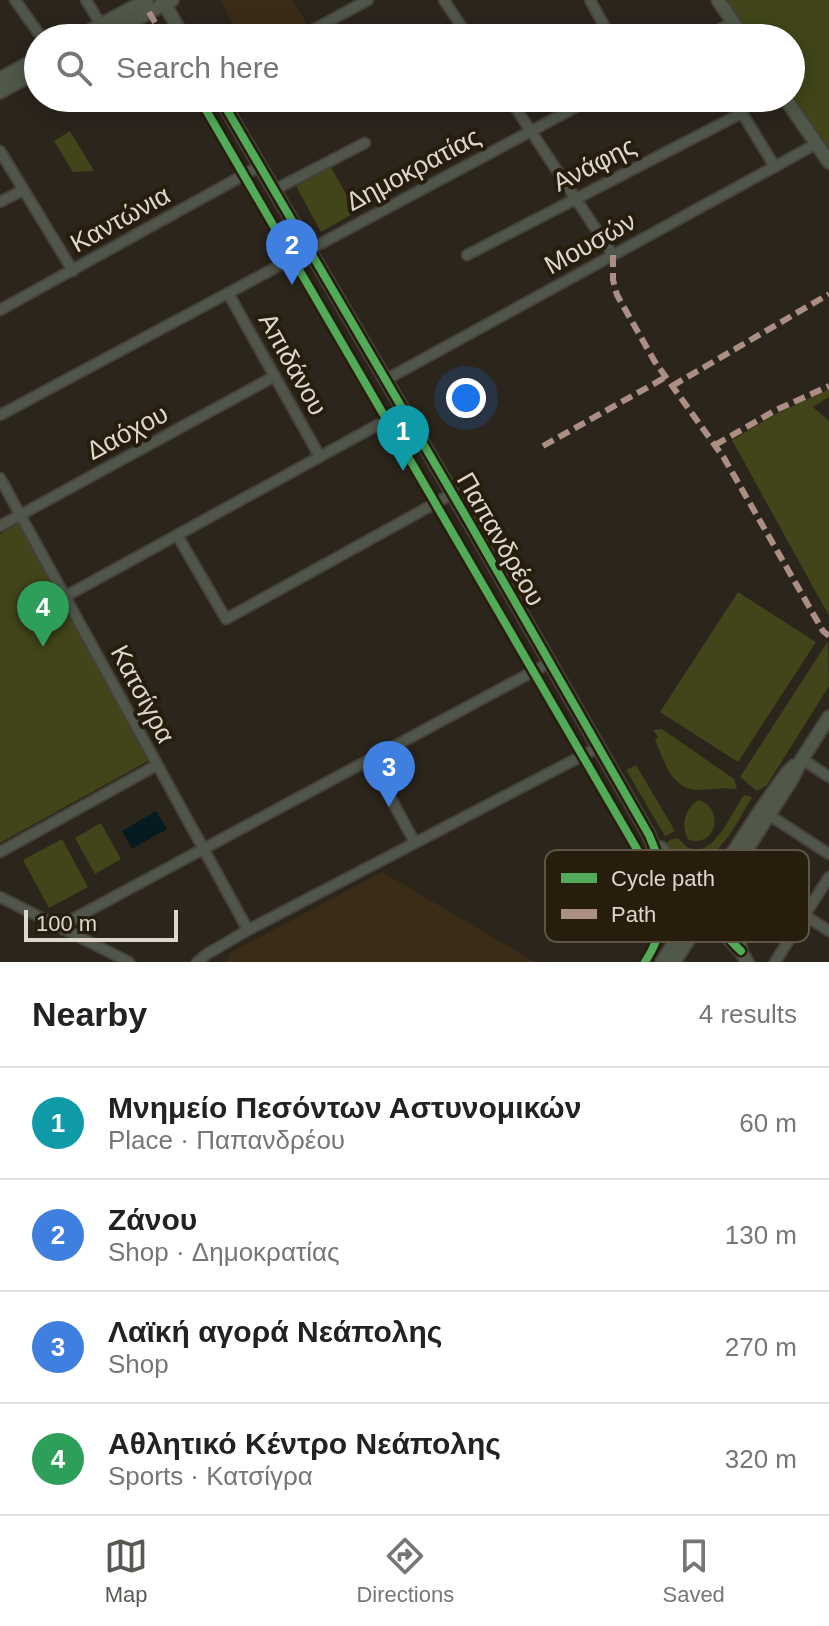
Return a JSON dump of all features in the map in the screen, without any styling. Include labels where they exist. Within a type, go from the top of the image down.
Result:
[{"type":"street","points":[[15,0],[32,24]]},
{"type":"street","points":[[86,0],[97,24]]},
{"type":"street","points":[[112,24],[147,0]]},
{"type":"street","points":[[324,24],[368,0]]},
{"type":"street","points":[[444,0],[460,24]]},
{"type":"street","points":[[590,0],[603,24]]},
{"type":"street","points":[[718,0],[733,22],[729,24]]},
{"type":"street","points":[[118,24],[166,1],[177,24]]},
{"type":"street","points":[[0,79],[24,66]]},
{"type":"street","points":[[0,92],[24,79]]},
{"type":"street","name":"Παπανδρέου","points":[[228,112],[599,747],[655,850]]},
{"type":"street","points":[[519,112],[613,255]]},
{"type":"street","name":"Δημοκρατίας","points":[[0,415],[567,112]]},
{"type":"street","points":[[794,112],[829,162]]},
{"type":"street","name":"Ανάφης","points":[[467,255],[742,113],[775,167]]},
{"type":"street","points":[[274,190],[365,143]]},
{"type":"street","name":"Μουσών","points":[[385,380],[816,144]]},
{"type":"street","points":[[0,151],[73,271]]},
{"type":"street","name":"Καντώνια","points":[[0,310],[260,166]]},
{"type":"street","points":[[0,202],[23,190]]},
{"type":"street","name":"Απιδάνου","points":[[228,293],[320,457]]},
{"type":"street","name":"Δαόχου","points":[[0,526],[275,376]]},
{"type":"street","points":[[66,596],[403,411]]},
{"type":"street","name":"Κατσίγρα","points":[[0,478],[248,930]]},
{"type":"street","points":[[177,535],[226,619],[452,494]]},
{"type":"street","points":[[60,926],[549,663]]},
{"type":"street","points":[[743,850],[769,815],[829,717]]},
{"type":"street","points":[[197,962],[248,930],[599,747]]},
{"type":"street","points":[[802,759],[829,777]]},
{"type":"street","points":[[740,850],[786,774],[802,759]]},
{"type":"street","points":[[370,760],[415,843]]},
{"type":"street","points":[[0,852],[157,765]]},
{"type":"street","points":[[769,815],[829,854]]},
{"type":"street","points":[[809,910],[829,877]]},
{"type":"street","points":[[0,897],[129,962]]},
{"type":"street","points":[[809,918],[829,931]]},
{"type":"street","points":[[662,962],[675,942]]},
{"type":"street","points":[[674,962],[687,942]]},
{"type":"street","points":[[775,962],[788,942]]},
{"type":"shaded area","points":[[220,0],[293,0],[307,24],[233,24]]},
{"type":"shaded area","points":[[382,872],[535,962],[226,962],[230,953]]},
{"type":"green space","points":[[726,0],[829,0],[829,154],[801,112],[805,112],[805,24],[742,24]]},
{"type":"green space","points":[[70,131],[94,171],[73,172],[54,141]]},
{"type":"green space","points":[[331,167],[356,212],[321,232],[296,186]]},
{"type":"green space","points":[[829,389],[829,397],[813,407],[829,421],[829,616],[732,440],[776,414]]},
{"type":"green space","points":[[19,523],[148,761],[0,843],[0,534]]},
{"type":"green space","points":[[738,592],[816,642],[738,762],[660,712]]},
{"type":"green space","points":[[828,641],[829,686],[767,785],[757,791],[740,777]]},
{"type":"green space","points":[[662,729],[734,779],[737,788],[701,790],[683,786],[670,774],[655,740],[658,737],[653,730]]},
{"type":"green space","points":[[636,765],[675,831],[665,836],[626,770]]},
{"type":"green space","points":[[744,795],[752,797],[737,824],[717,850],[696,850],[705,847],[721,833]]},
{"type":"green space","points":[[699,800],[712,811],[714,826],[706,838],[688,840],[685,818]]},
{"type":"green space","points":[[101,823],[121,859],[95,874],[75,838]]},
{"type":"green space","points":[[678,838],[687,847],[696,850],[672,850],[667,844],[669,840]]},
{"type":"green space","points":[[62,839],[88,887],[49,908],[23,860]]},
{"type":"water","points":[[156,811],[167,829],[132,849],[122,831]]},
{"type":"marked path","points":[[149,12],[156,24]]},
{"type":"marked path","points":[[613,255],[613,280],[617,295],[655,362],[724,458],[823,631],[829,636]]},
{"type":"marked path","points":[[672,386],[829,294]]},
{"type":"marked path","points":[[543,446],[666,377]]},
{"type":"marked path","points":[[715,445],[776,410],[829,386]]},
{"type":"cycle path","points":[[207,112],[637,850]]},
{"type":"cycle path","points":[[228,112],[465,515],[649,835],[655,850]]},
{"type":"cycle path","points":[[645,962],[655,942]]},
{"type":"cycle path","points":[[732,942],[741,951]]},
{"type":"place","name":"Ζάνου","points":[[292,285]]},
{"type":"place","name":"Μνημείο Πεσόντων Αστυνομικών","points":[[403,471]]},
{"type":"place","name":"Αθλητικό Κέντρο Νεάπολης","points":[[43,647]]},
{"type":"place","name":"Λαϊκή αγορά Νεάπολης","points":[[389,807]]}]
